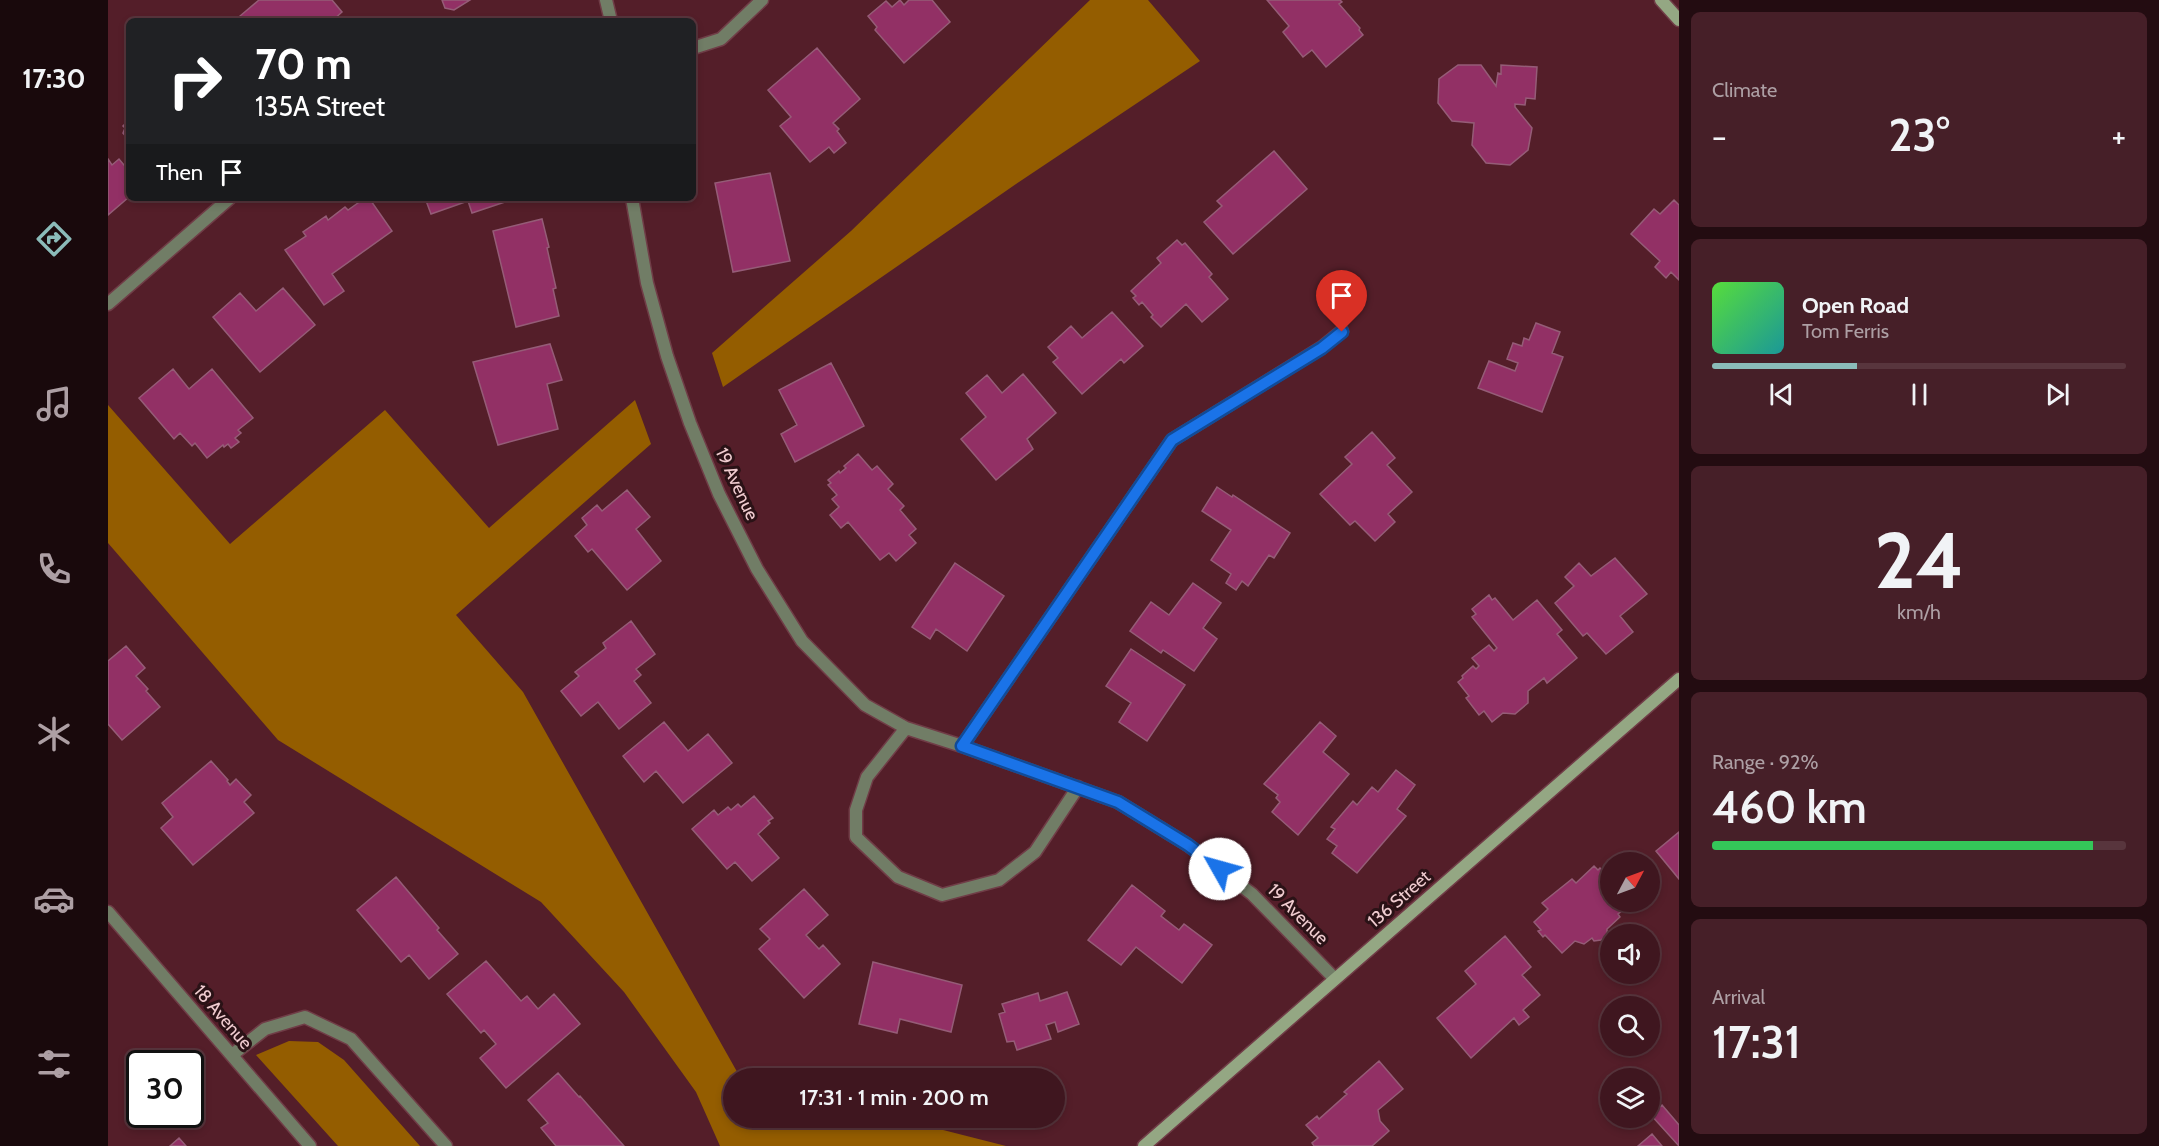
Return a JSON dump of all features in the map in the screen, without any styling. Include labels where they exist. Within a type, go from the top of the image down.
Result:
[{"type":"street","points":[[606,0],[610,18]]},
{"type":"street","points":[[696,47],[721,39],[762,0]]},
{"type":"street","points":[[1661,0],[1679,20]]},
{"type":"street","points":[[108,304],[227,201]]},
{"type":"street","name":"19 Avenue","points":[[633,201],[647,283],[666,356],[690,423],[719,494],[758,569],[802,641],[865,705],[906,728],[1118,802],[1188,845],[1252,894],[1335,979]]},
{"type":"street","points":[[962,746],[1172,440],[1322,348],[1342,332]]},
{"type":"street","name":"136 Street","points":[[1144,1146],[1679,679]]},
{"type":"street","points":[[906,728],[867,777],[856,810],[856,837],[898,877],[942,895],[999,880],[1035,852],[1078,787]]},
{"type":"street","name":"18 Avenue","points":[[108,912],[310,1146]]},
{"type":"street","points":[[231,1055],[265,1029],[305,1017],[351,1039],[446,1146]]},
{"type":"shaded area","points":[[1090,0],[1148,0],[1200,61],[1016,184],[723,387],[712,353],[851,231]]},
{"type":"shaded area","points":[[635,400],[651,444],[456,615],[523,692],[735,1068],[723,1068],[723,1128],[935,1128],[1006,1146],[720,1146],[696,1092],[624,992],[541,902],[278,740],[108,543],[108,405],[230,544],[385,410],[489,528]]},
{"type":"shaded area","points":[[289,1041],[318,1042],[344,1060],[420,1146],[338,1146],[256,1055]]},
{"type":"building","points":[[259,0],[332,0],[342,12],[335,18],[242,18],[240,16]]},
{"type":"building","points":[[442,0],[470,0],[454,10],[445,8]]},
{"type":"building","points":[[900,0],[904,5],[909,0],[932,0],[950,22],[904,63],[875,30],[877,27],[868,16],[886,1],[892,7]]},
{"type":"building","points":[[1267,0],[1340,0],[1342,2],[1339,4],[1360,28],[1363,35],[1326,67],[1312,50],[1303,57],[1283,32],[1289,26]]},
{"type":"building","points":[[817,48],[860,99],[833,123],[846,143],[834,153],[829,147],[810,162],[780,126],[791,117],[768,90]]},
{"type":"building","points":[[1458,65],[1481,65],[1496,86],[1498,73],[1501,74],[1501,65],[1537,67],[1535,99],[1526,98],[1525,105],[1515,104],[1532,128],[1528,150],[1510,165],[1486,163],[1472,145],[1474,123],[1452,121],[1438,103],[1439,79]]},
{"type":"building","points":[[126,123],[126,136],[123,133],[125,128],[123,126]]},
{"type":"building","points":[[1274,151],[1307,189],[1233,254],[1204,222],[1222,206],[1217,201]]},
{"type":"building","points":[[108,159],[112,165],[119,159],[126,167],[126,200],[108,215]]},
{"type":"building","points":[[770,173],[790,261],[733,272],[715,183]]},
{"type":"building","points":[[1674,200],[1679,205],[1679,280],[1671,272],[1666,278],[1655,267],[1660,261],[1631,234],[1654,209],[1660,214]]},
{"type":"building","points":[[361,201],[371,201],[392,231],[332,274],[344,291],[324,305],[285,250],[306,236],[303,232],[326,216],[328,220],[345,207],[348,210]]},
{"type":"building","points":[[426,201],[468,201],[431,214]]},
{"type":"building","points":[[468,201],[505,201],[505,202],[472,213]]},
{"type":"building","points":[[542,219],[549,247],[547,248],[556,288],[553,289],[559,316],[516,327],[493,231]]},
{"type":"building","points":[[1177,240],[1182,245],[1185,243],[1212,274],[1209,277],[1228,299],[1202,322],[1186,304],[1161,327],[1151,317],[1153,315],[1142,302],[1139,305],[1133,298],[1136,296],[1131,291],[1161,263],[1157,258]]},
{"type":"building","points":[[283,288],[315,325],[260,372],[213,317],[240,293],[256,311]]},
{"type":"building","points":[[1112,312],[1143,346],[1124,363],[1121,359],[1082,394],[1053,362],[1058,358],[1048,347],[1071,326],[1082,338]]},
{"type":"building","points":[[1536,323],[1560,332],[1552,353],[1563,357],[1542,412],[1478,388],[1489,361],[1515,371],[1518,363],[1507,359],[1513,343],[1522,346],[1524,338],[1529,340]]},
{"type":"building","points":[[550,344],[562,380],[547,384],[558,429],[498,445],[473,362]]},
{"type":"building","points":[[831,363],[864,426],[795,462],[781,434],[797,425],[779,390]]},
{"type":"building","points":[[173,369],[189,389],[212,369],[253,418],[238,430],[241,433],[235,438],[239,442],[231,448],[228,444],[224,447],[223,445],[207,458],[195,443],[192,446],[180,433],[174,439],[139,398]]},
{"type":"building","points":[[1023,374],[1056,413],[1027,439],[1033,449],[996,480],[961,439],[986,417],[966,393],[987,375],[1002,393]]},
{"type":"building","points":[[1372,432],[1395,458],[1387,465],[1412,492],[1388,514],[1395,522],[1375,541],[1355,521],[1350,525],[1320,494],[1352,464],[1345,457]]},
{"type":"building","points":[[858,454],[872,470],[877,466],[893,484],[888,489],[904,506],[900,510],[916,529],[909,535],[916,543],[896,561],[889,553],[880,560],[848,522],[841,528],[830,515],[839,507],[832,499],[837,495],[828,485],[831,483],[828,480],[846,468],[844,466]]},
{"type":"building","points":[[1217,487],[1290,533],[1274,558],[1269,555],[1248,586],[1242,581],[1236,590],[1226,583],[1231,574],[1211,560],[1231,530],[1202,511]]},
{"type":"building","points":[[627,490],[650,517],[636,529],[661,561],[627,590],[592,549],[588,552],[575,536],[587,525],[582,518],[597,505],[602,511]]},
{"type":"building","points":[[1615,558],[1647,594],[1620,616],[1633,632],[1606,654],[1587,633],[1583,636],[1555,603],[1574,586],[1565,577],[1579,563],[1591,576]]},
{"type":"building","points":[[955,563],[1004,596],[967,651],[936,629],[930,639],[912,627]]},
{"type":"building","points":[[1193,583],[1221,603],[1203,628],[1217,639],[1194,671],[1163,650],[1161,653],[1130,631],[1151,602],[1169,615]]},
{"type":"building","points":[[1489,595],[1492,600],[1495,598],[1513,620],[1537,600],[1562,630],[1557,634],[1577,658],[1547,683],[1544,678],[1528,691],[1528,703],[1515,714],[1503,713],[1492,722],[1484,711],[1479,715],[1466,698],[1469,696],[1458,682],[1473,666],[1476,669],[1479,666],[1472,658],[1489,645],[1494,651],[1497,648],[1472,617],[1476,614],[1472,609]]},
{"type":"building","points":[[631,621],[655,654],[636,669],[641,675],[634,681],[651,703],[619,729],[598,702],[581,716],[561,691],[579,676],[575,672],[606,648],[603,643]]},
{"type":"building","points":[[126,646],[145,668],[136,676],[160,707],[122,740],[108,724],[108,661]]},
{"type":"building","points":[[1131,649],[1185,685],[1147,741],[1119,722],[1131,703],[1106,686]]},
{"type":"building","points":[[664,722],[688,751],[708,734],[732,763],[683,803],[656,771],[644,782],[623,756]]},
{"type":"building","points":[[1320,722],[1336,736],[1323,752],[1349,774],[1298,835],[1272,812],[1280,802],[1276,798],[1278,795],[1264,784]]},
{"type":"building","points":[[211,761],[230,785],[236,779],[251,795],[244,802],[254,813],[193,865],[161,828],[173,817],[162,803]]},
{"type":"building","points":[[1396,770],[1415,785],[1397,809],[1406,816],[1357,873],[1332,853],[1337,846],[1327,839],[1335,829],[1331,827],[1353,801],[1357,805],[1372,787],[1378,792]]},
{"type":"building","points":[[754,796],[773,818],[758,834],[779,858],[752,881],[735,862],[727,869],[692,829],[714,810],[718,815],[728,807],[731,810],[738,804],[741,807]]},
{"type":"building","points":[[1679,832],[1679,879],[1660,856],[1660,852],[1656,851]]},
{"type":"building","points":[[1594,866],[1598,870],[1600,868],[1600,912],[1621,912],[1618,914],[1620,917],[1612,924],[1600,924],[1600,940],[1594,941],[1592,938],[1584,944],[1575,941],[1562,953],[1545,935],[1543,937],[1538,931],[1541,930],[1534,922],[1548,909],[1542,903],[1572,879],[1576,883]]},
{"type":"building","points":[[396,877],[458,954],[429,979],[409,955],[401,962],[357,910]]},
{"type":"building","points":[[1132,885],[1165,911],[1161,916],[1179,930],[1184,924],[1212,945],[1182,983],[1136,947],[1121,965],[1088,940]]},
{"type":"building","points":[[804,889],[828,915],[806,935],[819,949],[823,945],[840,964],[804,998],[759,949],[770,939],[760,929]]},
{"type":"building","points":[[1505,936],[1531,967],[1522,975],[1540,995],[1523,1010],[1529,1017],[1519,1025],[1514,1018],[1471,1058],[1437,1018],[1476,984],[1465,971]]},
{"type":"building","points":[[486,961],[521,1001],[527,996],[538,1009],[554,994],[580,1024],[506,1088],[480,1058],[496,1044],[484,1030],[481,1033],[447,994]]},
{"type":"building","points":[[873,962],[962,985],[951,1032],[900,1019],[897,1033],[859,1024]]},
{"type":"building","points":[[1067,992],[1079,1024],[1058,1032],[1055,1022],[1046,1025],[1051,1039],[1017,1050],[1014,1041],[1007,1042],[999,1014],[1005,1012],[1002,1004],[1038,993],[1040,1001]]},
{"type":"building","points":[[1379,1061],[1403,1089],[1378,1110],[1380,1121],[1389,1131],[1372,1146],[1314,1146],[1312,1143],[1318,1138],[1306,1125],[1317,1116],[1319,1119],[1347,1094],[1344,1092]]},
{"type":"building","points":[[558,1073],[624,1146],[556,1146],[541,1128],[548,1123],[528,1100]]},
{"type":"building","points":[[1662,1105],[1679,1125],[1679,1146],[1660,1125],[1660,1107]]},
{"type":"building","points":[[1652,1134],[1662,1146],[1638,1146]]},
{"type":"building","points":[[179,1138],[186,1146],[170,1146]]},
{"type":"route","points":[[1220,869],[1188,845],[1118,802],[962,746],[1172,440],[1322,348],[1342,332]]}]
